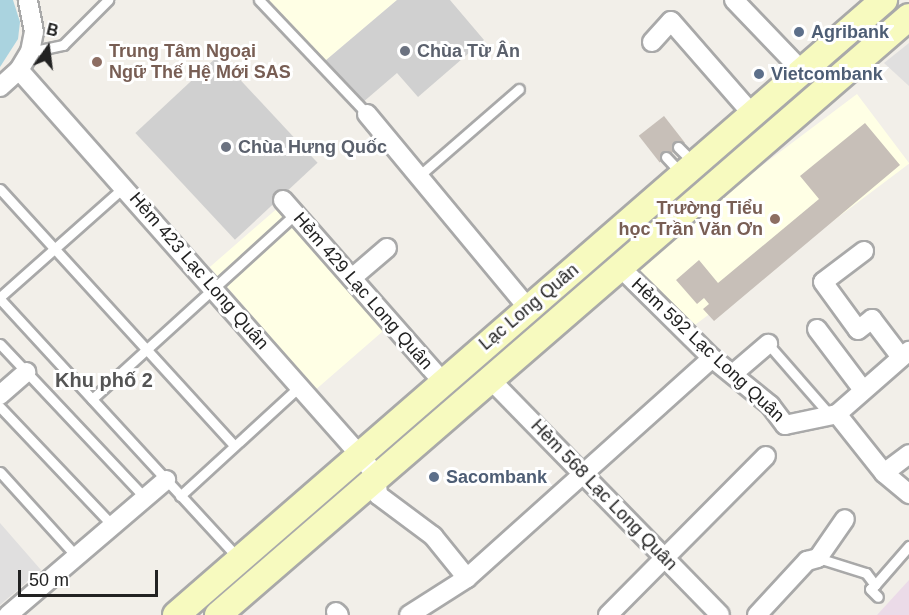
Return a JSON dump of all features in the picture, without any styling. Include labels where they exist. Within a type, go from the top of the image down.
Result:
[{"type":"main road","name":"Lạc Long Quân","points":[[176,615],[358,453],[693,168],[880,1]]},
{"type":"main road","name":"Lạc Long Quân","points":[[218,615],[618,264],[909,17]]},
{"type":"main road","points":[[693,168],[718,180]]},
{"type":"street","points":[[0,87],[19,70],[30,52],[34,32],[28,0]]},
{"type":"street","points":[[734,0],[802,71]]},
{"type":"street","points":[[652,42],[670,21],[753,115]]},
{"type":"street","name":"Hẻm 423 Lạc Long Quân","points":[[19,70],[358,453],[376,475],[378,495],[433,536],[467,578]]},
{"type":"street","points":[[368,114],[528,308]]},
{"type":"street","name":"Hẻm 429 Lạc Long Quân","points":[[283,200],[442,381]]},
{"type":"street","points":[[352,278],[387,248]]},
{"type":"street","points":[[864,251],[823,282],[858,330],[872,319],[905,354],[833,414],[884,473],[909,494]]},
{"type":"street","name":"Hẻm 592 Lạc Long Quân","points":[[618,264],[712,358],[734,373],[785,424],[833,414]]},
{"type":"street","points":[[817,329],[863,390]]},
{"type":"street","points":[[734,373],[768,344]]},
{"type":"street","points":[[410,615],[467,578],[712,358]]},
{"type":"street","points":[[0,395],[26,372]]},
{"type":"street","name":"Hẻm 568 Lạc Long Quân","points":[[488,377],[584,472],[720,615]]},
{"type":"street","points":[[884,473],[909,454]]},
{"type":"street","points":[[608,615],[766,456]]},
{"type":"street","points":[[8,615],[166,480]]},
{"type":"street","points":[[759,614],[807,561],[818,558],[846,519]]},
{"type":"lane","points":[[30,52],[63,45],[108,0]]},
{"type":"lane","points":[[260,0],[368,114]]},
{"type":"lane","points":[[420,175],[519,89]]},
{"type":"lane","points":[[678,147],[693,168]]},
{"type":"lane","points":[[666,157],[693,168]]},
{"type":"lane","points":[[124,186],[0,298],[239,559]]},
{"type":"lane","points":[[0,189],[234,445]]},
{"type":"lane","points":[[92,399],[295,214]]},
{"type":"lane","points":[[0,344],[145,498]]},
{"type":"lane","points":[[768,344],[833,414]]},
{"type":"lane","points":[[180,496],[300,386]]},
{"type":"lane","points":[[0,406],[113,526]]},
{"type":"lane","points":[[0,472],[77,557]]},
{"type":"lane","points":[[878,597],[870,589],[909,546]]},
{"type":"lane","points":[[818,558],[866,573],[875,585]]},
{"type":"shaded area","points":[[268,0],[397,0],[325,61]]},
{"type":"shaded area","name":"Chùa Từ Ân","points":[[397,0],[450,0],[484,40],[418,97],[397,73],[362,103],[325,61]]},
{"type":"shaded area","points":[[909,43],[909,86],[884,63]]},
{"type":"shaded area","name":"Chùa Hưng Quốc","points":[[218,56],[318,163],[235,240],[135,133]]},
{"type":"shaded area","name":"Trường Tiểu học Trần Văn Ơn","points":[[857,94],[909,164],[685,333],[633,263]]},
{"type":"shaded area","points":[[280,206],[386,328],[316,389],[210,267]]},
{"type":"shaded area","points":[[0,523],[41,570],[0,605]]},
{"type":"shaded area","points":[[909,580],[909,615],[877,615]]},
{"type":"water","points":[[0,0],[13,0],[20,22],[18,39],[0,67]]},
{"type":"building","points":[[664,116],[685,143],[660,162],[639,136]]},
{"type":"building","points":[[865,123],[900,165],[714,321],[703,309],[709,304],[704,298],[697,304],[676,280],[699,260],[718,283],[819,199],[800,176]]},
{"type":"place","name":"Agribank","points":[[799,32]]},
{"type":"place","name":"Chùa Từ Ân","points":[[405,51]]},
{"type":"place","name":"Trung Tâm Ngoại Ngữ Thế Hệ Mới SAS","points":[[97,62]]},
{"type":"place","name":"Vietcombank","points":[[759,74]]},
{"type":"place","name":"Chùa Hưng Quốc","points":[[226,147]]},
{"type":"place","name":"Trường Tiểu học Trần Văn Ơn","points":[[775,219]]},
{"type":"place","name":"Sacombank","points":[[434,477]]},
{"type":"district","name":"Khu phố 2","points":[[104,380]]}]
